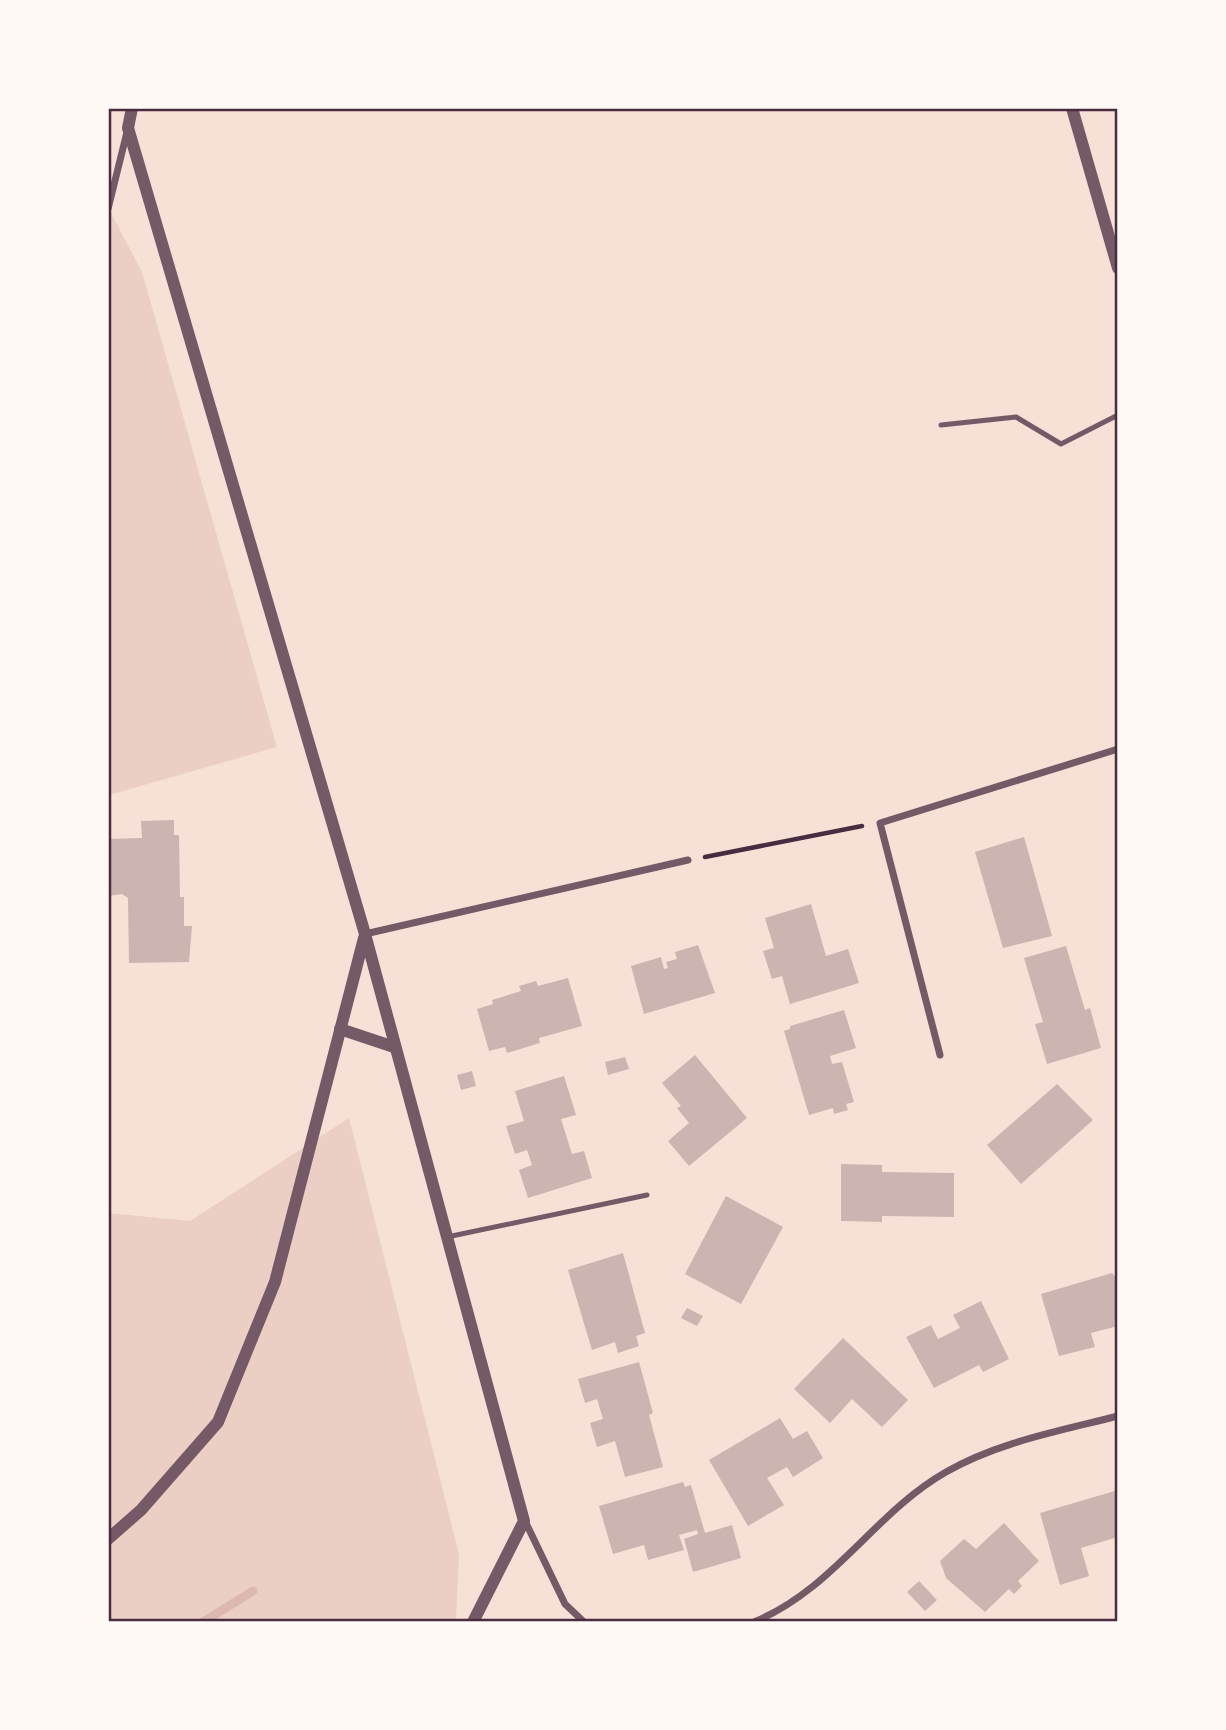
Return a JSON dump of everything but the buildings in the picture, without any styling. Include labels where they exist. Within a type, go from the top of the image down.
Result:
[{"type":"street","points":[[108,209],[132,108]]},
{"type":"street","points":[[1072,108],[1118,268]]},
{"type":"street","points":[[128,128],[365,934],[524,1521],[565,1604],[584,1622]]},
{"type":"street","points":[[940,1055],[880,823],[1118,749]]},
{"type":"street","points":[[365,934],[688,860]]},
{"type":"street","points":[[108,1539],[141,1510],[218,1422],[275,1282],[365,934]]},
{"type":"street","points":[[340,1029],[394,1047]]},
{"type":"street","points":[[754,1622],[822,1582],[888,1515],[945,1472],[997,1448],[1118,1416]]},
{"type":"street","points":[[473,1622],[524,1521]]},
{"type":"lane","points":[[940,425],[1016,417],[1061,444],[1118,415]]},
{"type":"lane","points":[[447,1237],[647,1195]]},
{"type":"path","points":[[688,860],[880,823]]},
{"type":"shaded area","points":[[108,207],[142,272],[277,747],[109,795]]},
{"type":"shaded area","points":[[349,1118],[459,1554],[456,1621],[109,1621],[108,1213],[190,1221]]},
{"type":"waterway","points":[[203,1622],[253,1591]]}]
